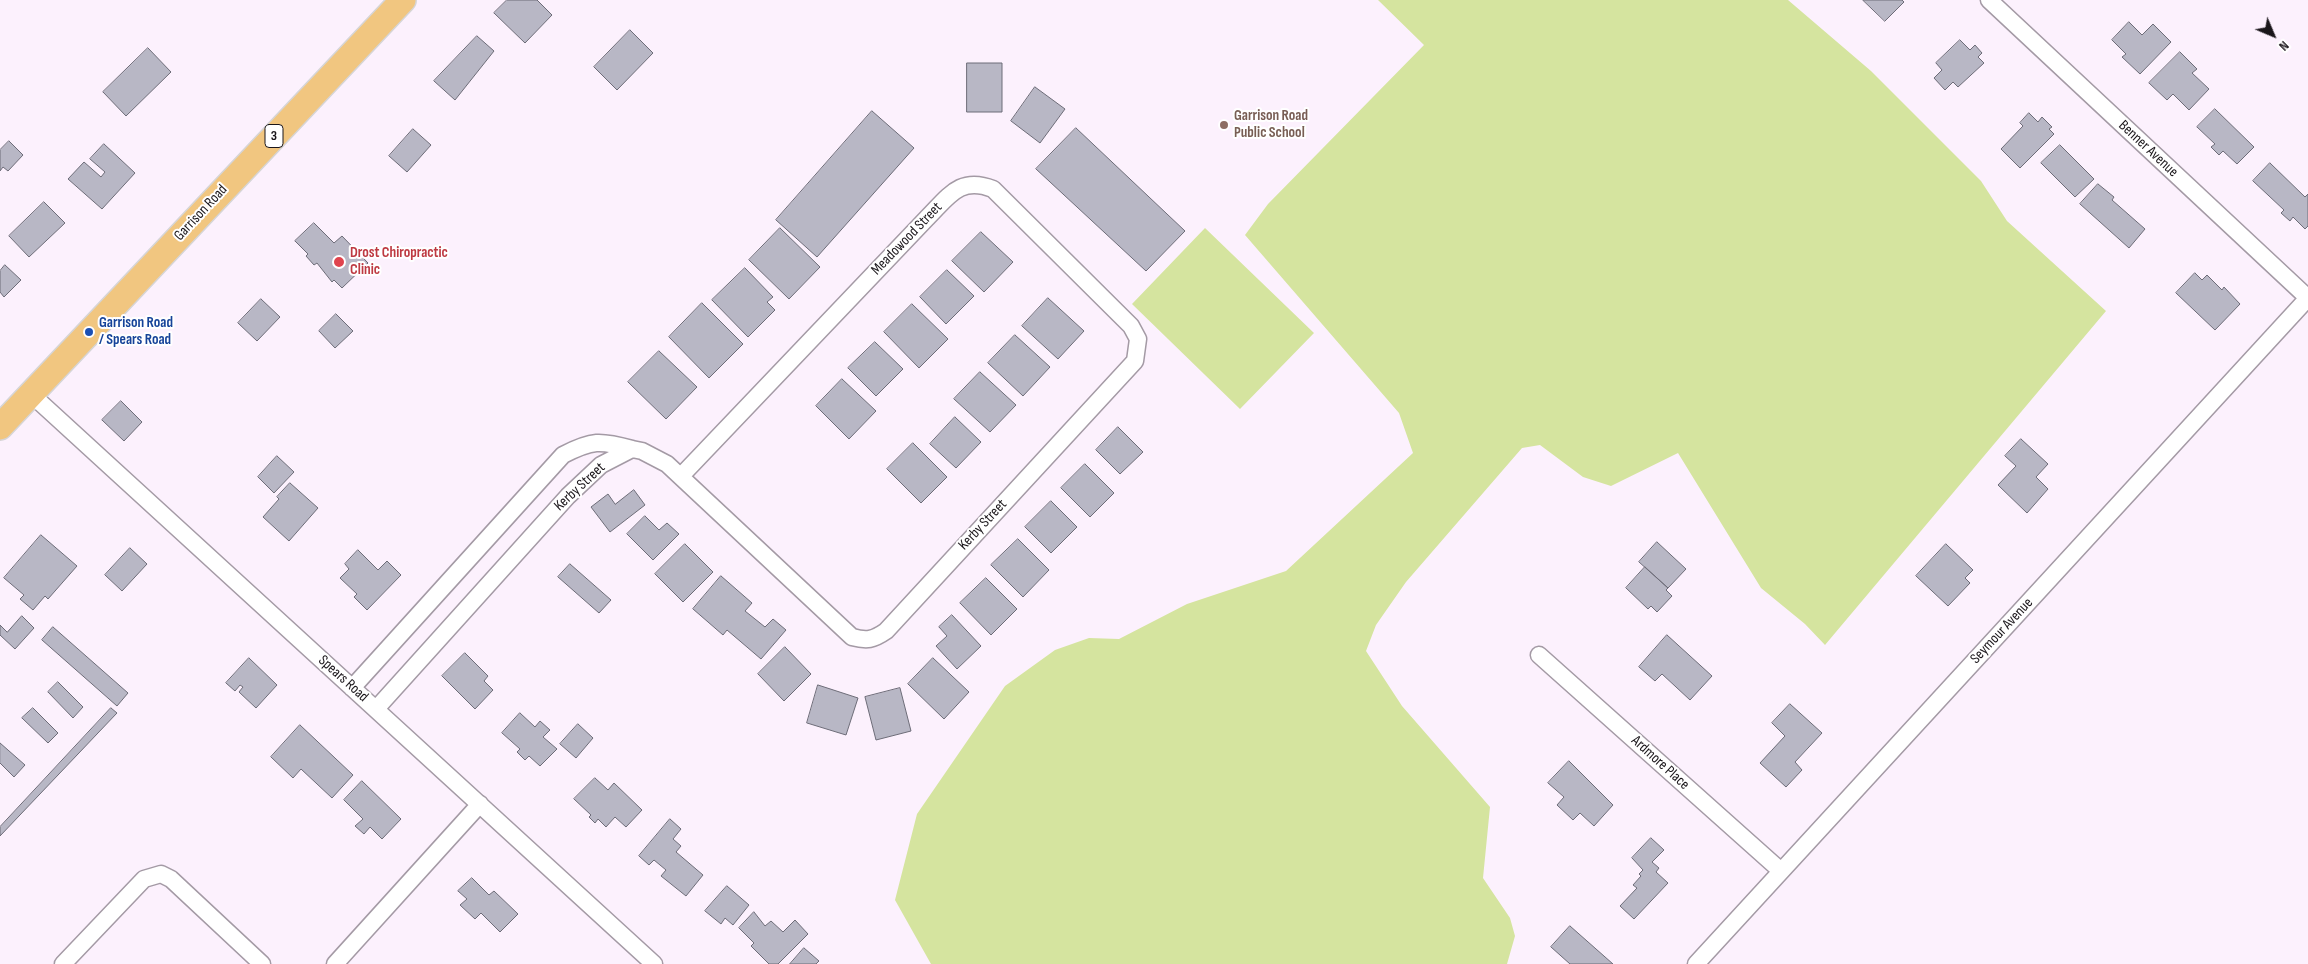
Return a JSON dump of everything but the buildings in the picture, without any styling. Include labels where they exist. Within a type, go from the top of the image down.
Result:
[{"type":"main road","name":"Garrison Road","points":[[0,427],[403,0]]},
{"type":"street","name":"Benner Avenue","points":[[1989,0],[2308,298]]},
{"type":"street","name":"Meadowood Street","points":[[681,476],[927,218],[950,195],[970,184],[980,184],[993,189],[1131,326],[1138,339],[1138,349]]},
{"type":"street","name":"Seymour Avenue","points":[[1696,964],[2308,298]]},
{"type":"street","name":"Kerby Street","points":[[681,476],[852,637],[866,640],[875,639],[886,632],[1128,368],[1135,360],[1138,349]]},
{"type":"street","name":"Spears Road","points":[[31,394],[654,964]]},
{"type":"street","name":"Kerby Street","points":[[352,688],[563,455],[585,444],[607,442],[632,449]]},
{"type":"street","name":"Kerby Street","points":[[376,709],[568,496],[601,464],[632,449]]},
{"type":"street","points":[[632,449],[654,456],[681,476]]},
{"type":"street","name":"Ardmore Place","points":[[1539,654],[1781,871]]},
{"type":"street","points":[[335,964],[480,804]]},
{"type":"street","points":[[63,964],[144,879],[161,874],[171,879],[262,964]]},
{"type":"green space","points":[[1378,0],[1788,0],[1871,71],[1981,181],[2007,221],[2106,311],[1825,645],[1805,624],[1761,588],[1678,453],[1611,486],[1583,477],[1540,445],[1522,448],[1406,582],[1376,625],[1366,651],[1402,706],[1490,807],[1483,878],[1510,918],[1515,936],[1507,964],[931,964],[895,900],[917,814],[1005,686],[1055,650],[1089,638],[1119,639],[1187,604],[1286,571],[1413,453],[1399,413],[1245,235],[1268,204],[1424,45]]},
{"type":"green space","points":[[1205,228],[1314,333],[1240,409],[1132,304]]},
{"type":"place","name":"Garrison Road Public School","points":[[1224,125]]},
{"type":"place","name":"Drost Chiropractic Clinic","points":[[339,262]]},
{"type":"place","name":"Garrison Road / Spears Road","points":[[89,332]]}]
